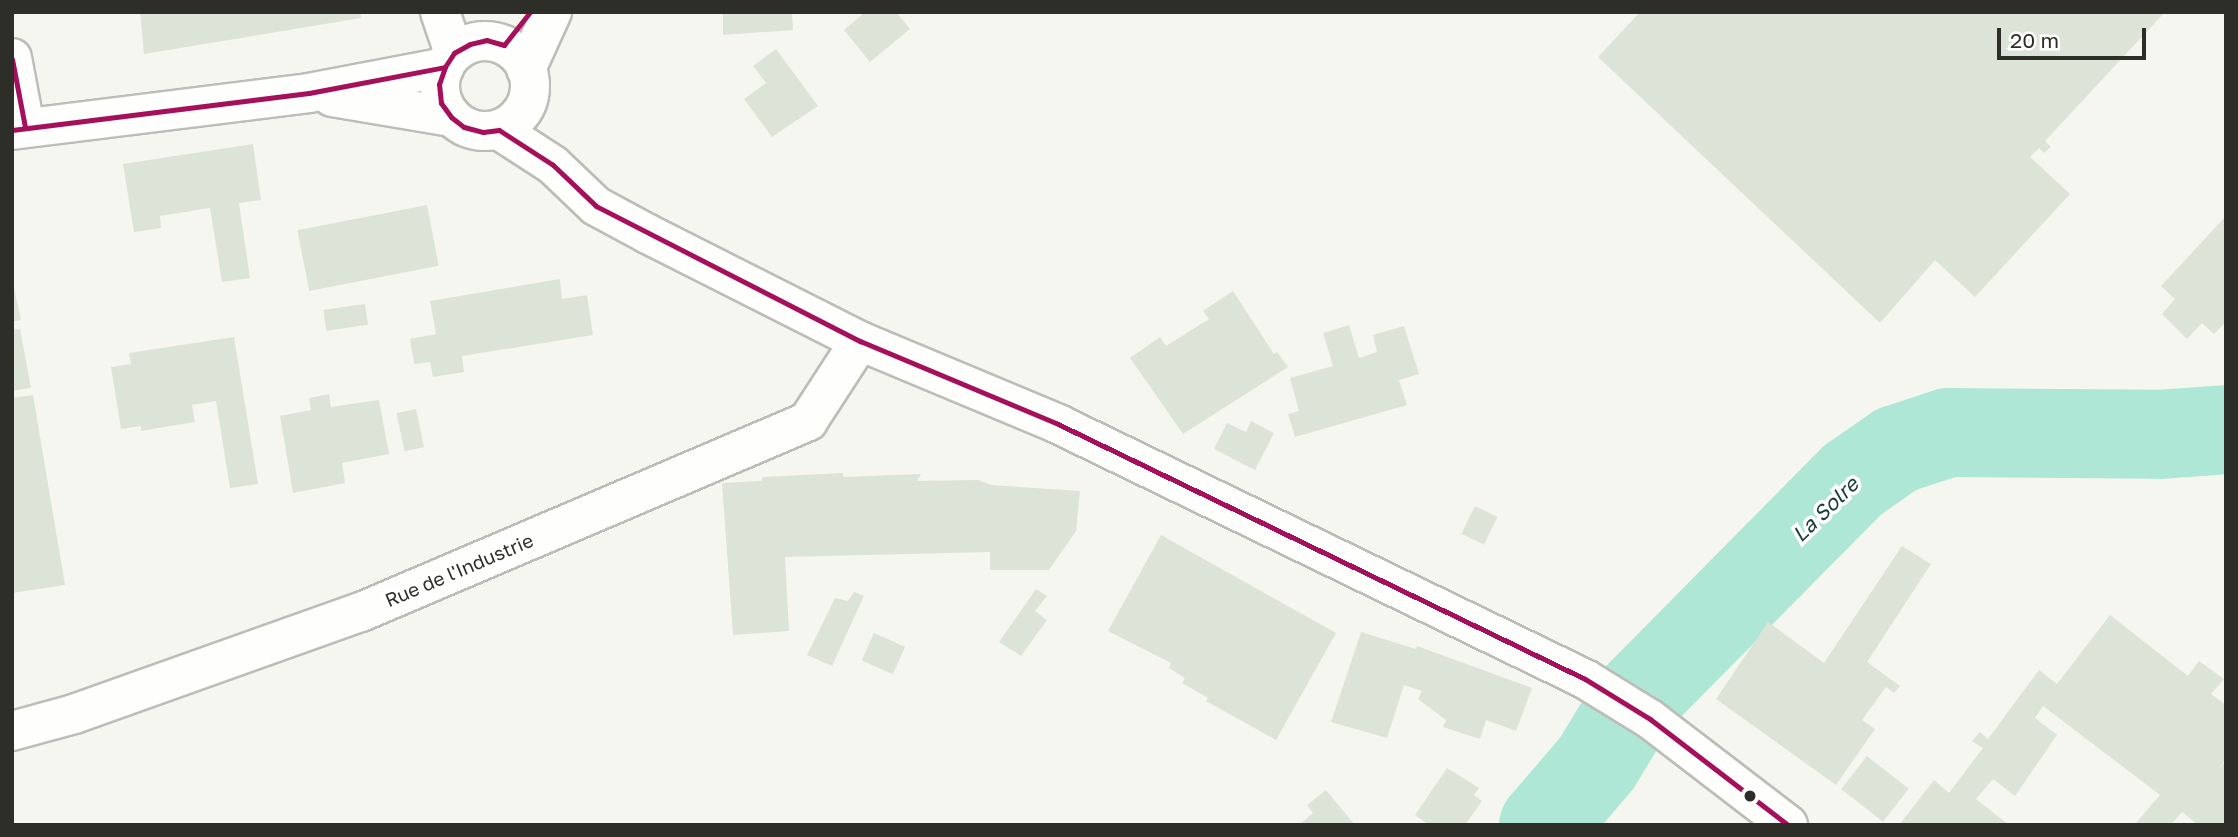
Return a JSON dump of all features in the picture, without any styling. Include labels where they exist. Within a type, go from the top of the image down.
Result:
[{"type":"street","points":[[440,12],[492,73]]},
{"type":"street","points":[[456,12],[492,73],[553,164],[596,206],[860,341],[1058,424],[1606,691],[1650,719],[1788,825]]},
{"type":"street","points":[[530,12],[492,73],[483,132],[464,127],[451,117],[442,103],[439,84],[492,73],[552,12]]},
{"type":"street","points":[[12,58],[19,129],[492,73]]},
{"type":"street","points":[[309,93],[451,117]]},
{"type":"street","name":"Rue de l'Industrie","points":[[12,731],[74,714],[362,612],[808,421],[860,341]]},
{"type":"building","points":[[140,12],[360,12],[361,18],[144,54]]},
{"type":"building","points":[[723,12],[792,12],[793,30],[723,35]]},
{"type":"building","points":[[865,12],[896,12],[910,29],[870,62],[844,30]]},
{"type":"building","points":[[1640,12],[2165,12],[2045,141],[2051,147],[2044,153],[2039,148],[2030,157],[2070,194],[1975,297],[1935,260],[1880,323],[1598,57]]},
{"type":"building","points":[[776,49],[818,106],[772,137],[744,99],[766,83],[753,66]]},
{"type":"building","points":[[253,144],[261,200],[239,203],[250,278],[222,282],[210,208],[160,216],[161,228],[134,232],[123,164]]},
{"type":"building","points":[[427,205],[439,266],[309,291],[297,230]]},
{"type":"building","points":[[2226,216],[2226,322],[2214,334],[2202,323],[2187,339],[2162,314],[2175,299],[2161,286]]},
{"type":"building","points":[[12,279],[21,320],[12,322]]},
{"type":"building","points":[[560,279],[562,299],[587,295],[593,335],[462,356],[464,372],[433,377],[430,362],[414,364],[410,339],[436,334],[430,301]]},
{"type":"building","points":[[1233,291],[1274,354],[1277,352],[1288,367],[1183,434],[1130,358],[1160,337],[1166,346],[1209,319],[1203,311]]},
{"type":"building","points":[[365,304],[368,325],[326,331],[323,310]]},
{"type":"building","points":[[1349,325],[1359,358],[1377,352],[1373,335],[1404,326],[1419,374],[1399,380],[1407,405],[1295,437],[1288,414],[1299,411],[1290,378],[1333,366],[1323,333]]},
{"type":"building","points":[[20,329],[31,388],[12,391],[12,330]]},
{"type":"building","points":[[234,337],[258,484],[230,488],[216,401],[192,405],[195,422],[141,431],[141,426],[121,429],[111,367],[131,364],[129,353]]},
{"type":"building","points":[[329,394],[331,407],[379,400],[389,454],[342,463],[345,483],[293,493],[280,416],[311,410],[309,398]]},
{"type":"building","points":[[33,395],[65,585],[12,593],[12,398]]},
{"type":"building","points":[[416,409],[424,447],[405,451],[396,413]]},
{"type":"building","points":[[1251,421],[1274,433],[1255,470],[1214,449],[1227,423],[1246,432]]},
{"type":"building","points":[[843,473],[843,477],[921,474],[917,481],[978,480],[992,485],[1080,491],[1076,531],[1049,570],[990,570],[990,552],[785,557],[789,631],[733,635],[722,483],[762,481],[762,477]]},
{"type":"building","points":[[1475,506],[1497,517],[1484,545],[1461,534]]},
{"type":"building","points":[[1161,535],[1336,633],[1276,740],[1206,701],[1208,698],[1182,683],[1185,678],[1169,668],[1171,663],[1108,631]]},
{"type":"building","points":[[1902,546],[1931,564],[1867,662],[1900,686],[1894,693],[1886,687],[1862,720],[1875,729],[1836,785],[1716,699],[1768,622],[1824,663]]},
{"type":"building","points":[[1036,589],[1047,596],[1035,611],[1047,620],[1021,656],[999,642]]},
{"type":"building","points":[[854,592],[864,596],[832,666],[807,655],[835,598],[848,601]]},
{"type":"building","points":[[2110,615],[2188,676],[2199,661],[2224,679],[2211,694],[2226,705],[2226,759],[2218,769],[2226,761],[2226,825],[2198,825],[2182,812],[2171,825],[2134,825],[2160,795],[2043,706],[2035,718],[2057,735],[2015,796],[1993,779],[1976,799],[2009,825],[1899,825],[1934,780],[1949,793],[1983,748],[1972,741],[1980,732],[1988,739],[2039,670],[2057,684]]},
{"type":"building","points":[[1361,632],[1416,649],[1417,646],[1532,688],[1516,731],[1486,720],[1480,739],[1443,727],[1446,720],[1418,699],[1422,691],[1404,685],[1387,738],[1331,722]]},
{"type":"building","points":[[874,633],[905,647],[893,674],[862,660]]},
{"type":"building","points":[[1867,756],[1909,789],[1883,822],[1841,789]]},
{"type":"building","points":[[1447,768],[1479,788],[1474,795],[1482,801],[1465,825],[1429,825],[1415,815]]},
{"type":"building","points":[[1326,790],[1355,825],[1299,825],[1313,813],[1307,805]]},
{"type":"waterway","name":"La Solre","points":[[1543,825],[1596,763],[1635,699],[1853,479],[1896,449],[1948,432],[2158,434],[2226,429]]},
{"type":"transit line","points":[[530,12],[504,45],[487,40],[470,44],[454,53],[445,67],[439,84],[441,103],[451,117],[464,127],[483,132],[499,130],[553,165],[596,206],[860,341],[1058,424],[1585,679],[1650,719],[1788,825]]},
{"type":"transit line","points":[[12,59],[25,127]]},
{"type":"transit line","points":[[12,130],[309,93],[445,67]]}]
